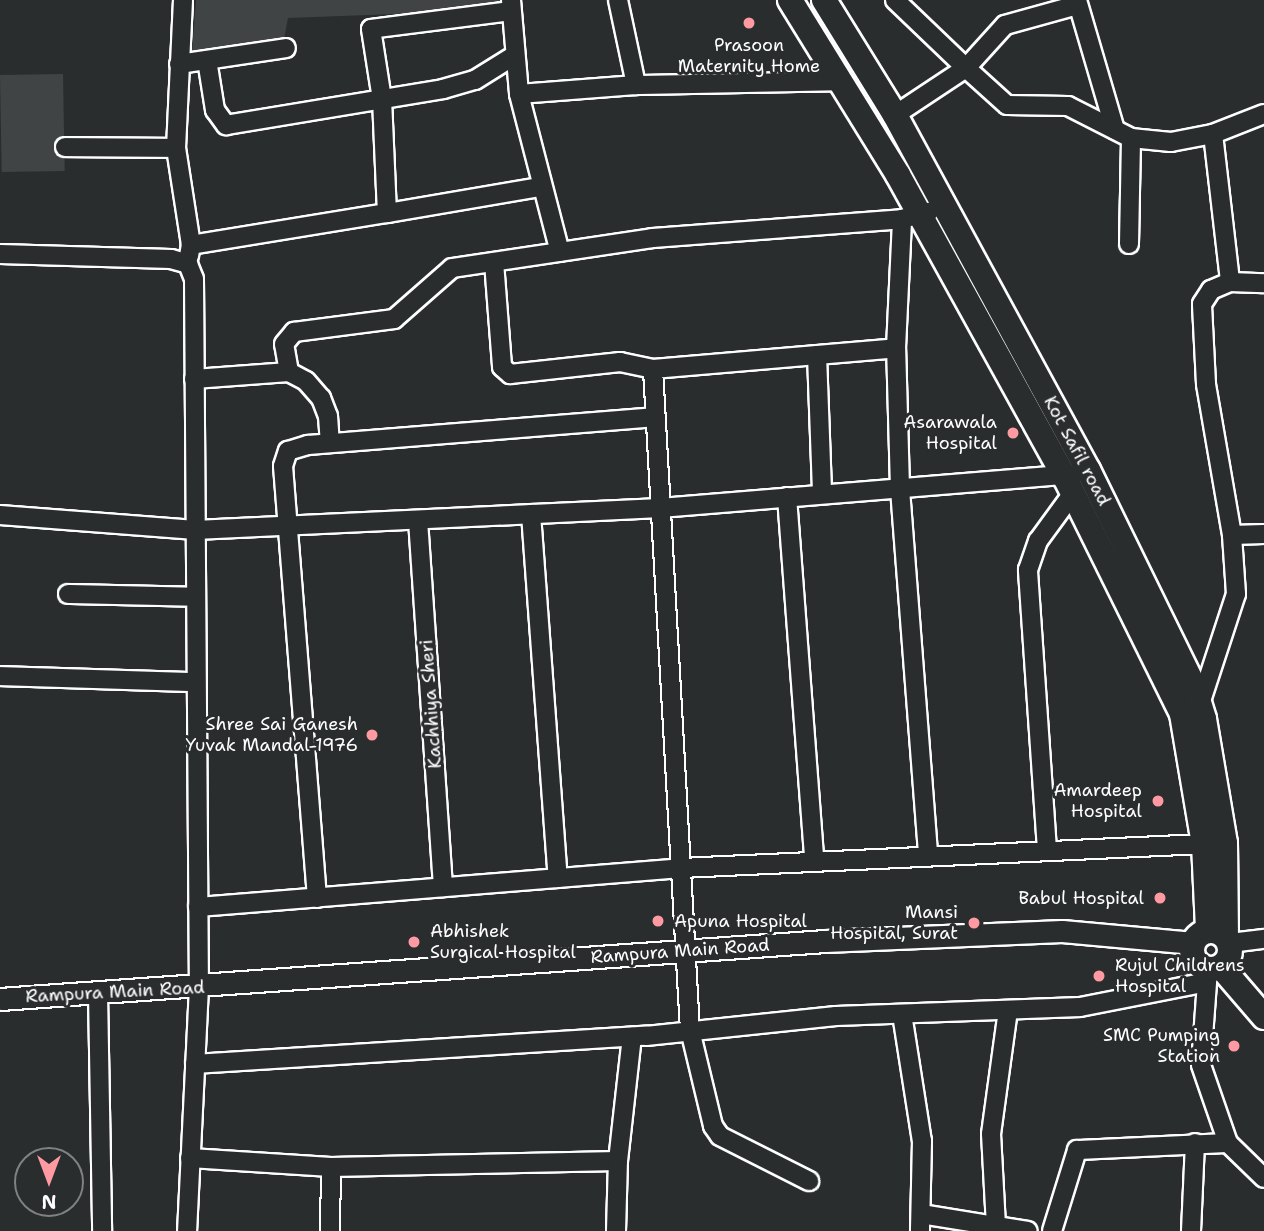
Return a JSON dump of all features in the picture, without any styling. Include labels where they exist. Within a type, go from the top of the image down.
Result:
[{"type":"main road","name":"Kot Safil road","points":[[790,0],[841,81],[911,217],[1069,485],[1182,713],[1204,844],[1214,938]]},
{"type":"main road","name":"Kot Safil road","points":[[824,0],[895,115],[1088,470],[1200,704],[1224,843],[1214,938]]},
{"type":"main road","points":[[1212,973],[1230,957],[1214,938],[1193,956],[1212,973],[1264,1017]]},
{"type":"street","points":[[183,0],[176,148],[191,245],[188,264],[194,279],[199,987],[187,1231]]},
{"type":"street","points":[[618,0],[636,85]]},
{"type":"street","points":[[895,0],[1007,105],[1068,106],[1123,134],[1171,142],[1213,134],[1264,114]]},
{"type":"street","points":[[895,115],[966,68],[1005,25],[1077,2],[1123,134],[1129,244]]},
{"type":"street","points":[[387,213],[382,99],[371,29],[511,5],[519,94],[539,187],[559,252]]},
{"type":"street","points":[[179,65],[286,48]]},
{"type":"street","points":[[207,60],[215,110],[226,125],[382,99],[475,80],[514,55]]},
{"type":"street","points":[[519,94],[636,85],[841,81]]},
{"type":"street","points":[[1213,134],[1230,282]]},
{"type":"street","points":[[65,147],[176,148]]},
{"type":"street","points":[[191,245],[539,187]]},
{"type":"street","points":[[289,372],[285,344],[294,332],[394,319],[452,268],[652,238],[911,217],[946,208]]},
{"type":"street","points":[[911,217],[896,348],[900,488],[928,853]]},
{"type":"street","points":[[0,254],[171,259],[188,264]]},
{"type":"street","points":[[494,262],[502,367],[510,374],[621,362],[653,369],[896,348]]},
{"type":"street","points":[[1200,704],[1234,606],[1232,535],[1206,384],[1202,304],[1211,290],[1230,282],[1264,283]]},
{"type":"street","points":[[817,355],[822,494]]},
{"type":"street","points":[[653,369],[690,1030],[713,1126],[720,1136],[808,1181]]},
{"type":"street","points":[[194,379],[289,372],[306,381],[321,398],[328,416],[330,443]]},
{"type":"street","points":[[317,898],[290,526],[283,466],[288,451],[330,443],[654,416]]},
{"type":"street","points":[[1047,850],[1028,570],[1038,541],[1069,485],[1088,470]]},
{"type":"street","points":[[0,514],[195,530],[660,508],[900,488],[1069,485]]},
{"type":"street","points":[[787,497],[814,860]]},
{"type":"street","points":[[531,514],[558,877]]},
{"type":"street","name":"Kachhiya Sheri","points":[[418,520],[443,887]]},
{"type":"street","points":[[1232,535],[1264,534]]},
{"type":"street","points":[[68,594],[196,597]]},
{"type":"street","points":[[0,676],[196,682]]},
{"type":"street","points":[[198,908],[681,867],[928,853],[1204,844]]},
{"type":"street","name":"Rampura Main Road","points":[[0,999],[199,987],[686,950],[1062,931],[1214,938]]},
{"type":"street","points":[[1214,938],[1264,939]]},
{"type":"street","points":[[195,1064],[632,1037],[902,1014],[1080,1007],[1212,973],[1201,1065],[1228,1143],[1264,1178]]},
{"type":"street","points":[[98,993],[102,1231]]},
{"type":"street","points":[[996,1226],[991,1134],[1008,1010]]},
{"type":"street","points":[[902,1014],[922,1141],[920,1223],[996,1226],[1028,1231]]},
{"type":"street","points":[[616,1231],[618,1161],[632,1037]]},
{"type":"street","points":[[1191,1231],[1195,1143]]},
{"type":"street","points":[[1052,1231],[1077,1150],[1228,1143]]},
{"type":"street","points":[[190,1158],[331,1167],[618,1161]]},
{"type":"street","points":[[330,1231],[331,1167]]},
{"type":"shaded area","points":[[196,0],[506,0],[506,5],[421,13],[288,18],[282,50],[192,52]]},
{"type":"shaded area","points":[[63,74],[65,171],[2,172],[0,75]]},
{"type":"place","name":"Prasoon Maternity Home","points":[[749,23]]},
{"type":"place","name":"Asarawala Hospital","points":[[1013,433]]},
{"type":"place","name":"Shree Sai Ganesh Yuvak Mandal-1976","points":[[372,735]]},
{"type":"place","name":"Amardeep Hospital","points":[[1158,801]]},
{"type":"place","name":"Babul Hospital","points":[[1160,898]]},
{"type":"place","name":"Apuna Hospital","points":[[658,921]]},
{"type":"place","name":"Mansi Hospital, Surat","points":[[974,923]]},
{"type":"place","name":"Abhishek Surgical Hospital","points":[[414,942]]},
{"type":"place","name":"Rujul Childrens Hospital","points":[[1099,976]]},
{"type":"place","name":"SMC Pumping Station","points":[[1234,1046]]}]
